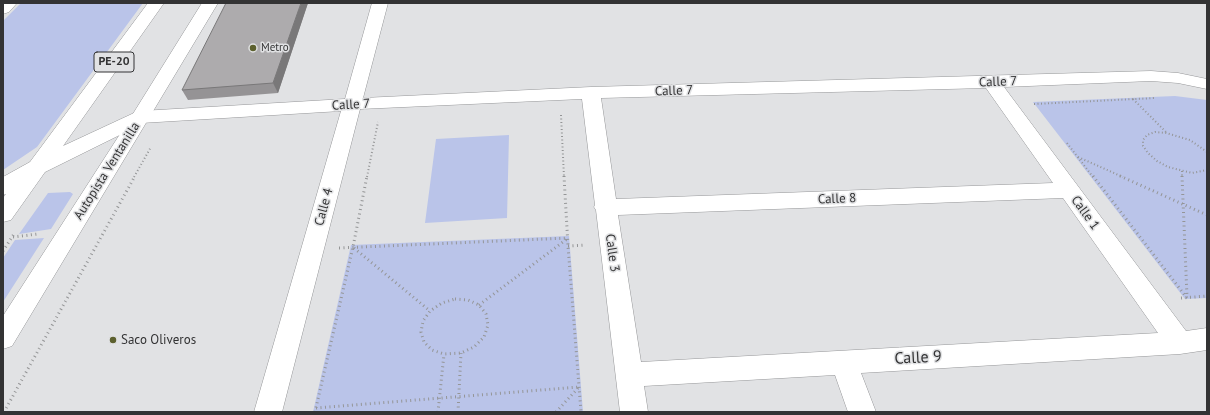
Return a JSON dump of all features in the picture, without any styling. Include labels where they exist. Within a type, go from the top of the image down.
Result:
[{"type":"main road","points":[[3,9],[9,3]]},
{"type":"main road","name":"PE-20","points":[[3,214],[156,3]]},
{"type":"main road","name":"Autopista Ventanilla","points":[[3,338],[141,117],[210,3]]},
{"type":"main road","name":"Calle 4","points":[[268,412],[380,3]]},
{"type":"main road","name":"Calle 7","points":[[141,117],[352,104],[591,93],[1151,76],[1178,78],[1207,84]]},
{"type":"main road","name":"Calle 1","points":[[991,82],[1180,343]]},
{"type":"main road","name":"Calle 3","points":[[591,93],[605,207],[634,412]]},
{"type":"main road","points":[[3,186],[37,167],[141,117]]},
{"type":"main road","name":"Calle 8","points":[[605,207],[1069,190]]},
{"type":"main road","name":"Calle 9","points":[[629,375],[1180,343],[1207,339]]},
{"type":"main road","points":[[844,363],[862,412]]},
{"type":"path","points":[[1041,110],[1036,104],[1162,98]]},
{"type":"path","points":[[1133,99],[1166,133]]},
{"type":"path","points":[[4,412],[169,115]]},
{"type":"path","points":[[561,115],[568,238],[581,412]]},
{"type":"path","points":[[316,410],[353,247],[378,120]]},
{"type":"path","points":[[1207,152],[1190,140],[1166,133],[1155,132],[1147,135],[1143,140],[1143,146],[1157,161],[1182,171],[1192,173],[1207,170]]},
{"type":"path","points":[[1064,139],[1187,298]]},
{"type":"path","points":[[1078,157],[1207,215]]},
{"type":"path","points":[[1182,171],[1187,298]]},
{"type":"path","points":[[12,237],[40,234]]},
{"type":"path","points":[[312,249],[568,238]]},
{"type":"path","points":[[479,305],[568,238]]},
{"type":"path","points":[[353,247],[430,311]]},
{"type":"path","points":[[1187,298],[1207,296]]},
{"type":"path","points":[[455,299],[468,300],[479,305],[486,314],[488,325],[484,337],[474,347],[461,354],[444,354],[432,350],[424,342],[421,332],[423,321],[430,311],[442,303],[455,299]]},
{"type":"path","points":[[438,412],[444,354]]},
{"type":"path","points":[[458,412],[461,354]]},
{"type":"path","points":[[316,410],[579,387]]},
{"type":"path","points":[[556,412],[579,387]]},
{"type":"path","points":[[316,410],[320,412]]},
{"type":"shaded area","points":[[21,3],[143,3],[37,147],[3,170],[3,21]]},
{"type":"shaded area","points":[[1175,96],[1207,100],[1207,298],[1185,299],[1033,102]]},
{"type":"shaded area","points":[[509,135],[507,218],[425,223],[436,139]]},
{"type":"shaded area","points":[[70,192],[73,194],[51,229],[19,234],[48,193]]},
{"type":"shaded area","points":[[569,236],[583,412],[313,412],[351,245]]},
{"type":"shaded area","points":[[44,238],[3,302],[3,258],[15,240]]},
{"type":"building","name":"Metro","points":[[226,3],[301,3],[273,83],[182,90]]},
{"type":"place","name":"Metro","points":[[253,48]]},
{"type":"place","name":"Saco Oliveros","points":[[113,340]]}]
